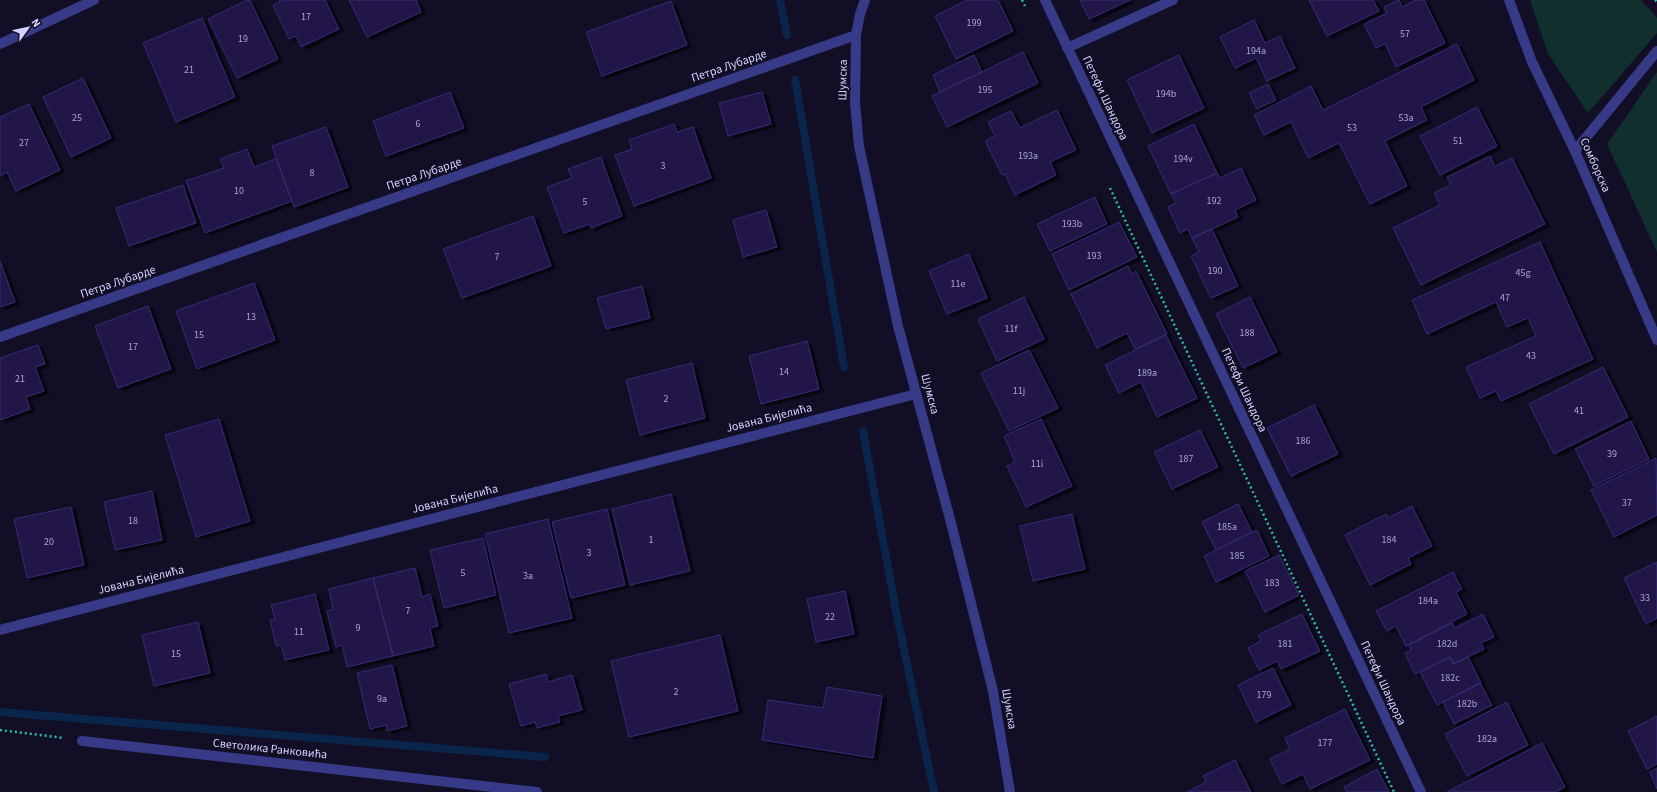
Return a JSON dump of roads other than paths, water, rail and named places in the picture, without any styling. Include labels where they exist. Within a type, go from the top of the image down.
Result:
[{"type":"street","points":[[0,44],[94,0]]},
{"type":"street","name":"Шумска","points":[[865,0],[860,14],[856,35],[855,103],[859,146],[898,326],[950,519],[993,691],[1010,792]]},
{"type":"street","name":"Петефи Шандора","points":[[1045,0],[1421,792]]},
{"type":"street","points":[[1067,48],[1173,0]]},
{"type":"street","name":"Сомборска","points":[[1509,0],[1532,62],[1575,151],[1657,340]]},
{"type":"street","name":"Петра Лубарде","points":[[0,337],[856,35]]},
{"type":"street","points":[[1575,151],[1657,51]]},
{"type":"street","name":"Јована Бијелића","points":[[0,630],[916,394]]},
{"type":"street","name":"Светолика Ранковића","points":[[82,741],[537,792]]},
{"type":"waterway","points":[[780,0],[787,35]]},
{"type":"waterway","points":[[795,80],[844,367]]},
{"type":"waterway","points":[[863,431],[896,611],[934,792]]},
{"type":"waterway","points":[[0,712],[545,757]]}]
